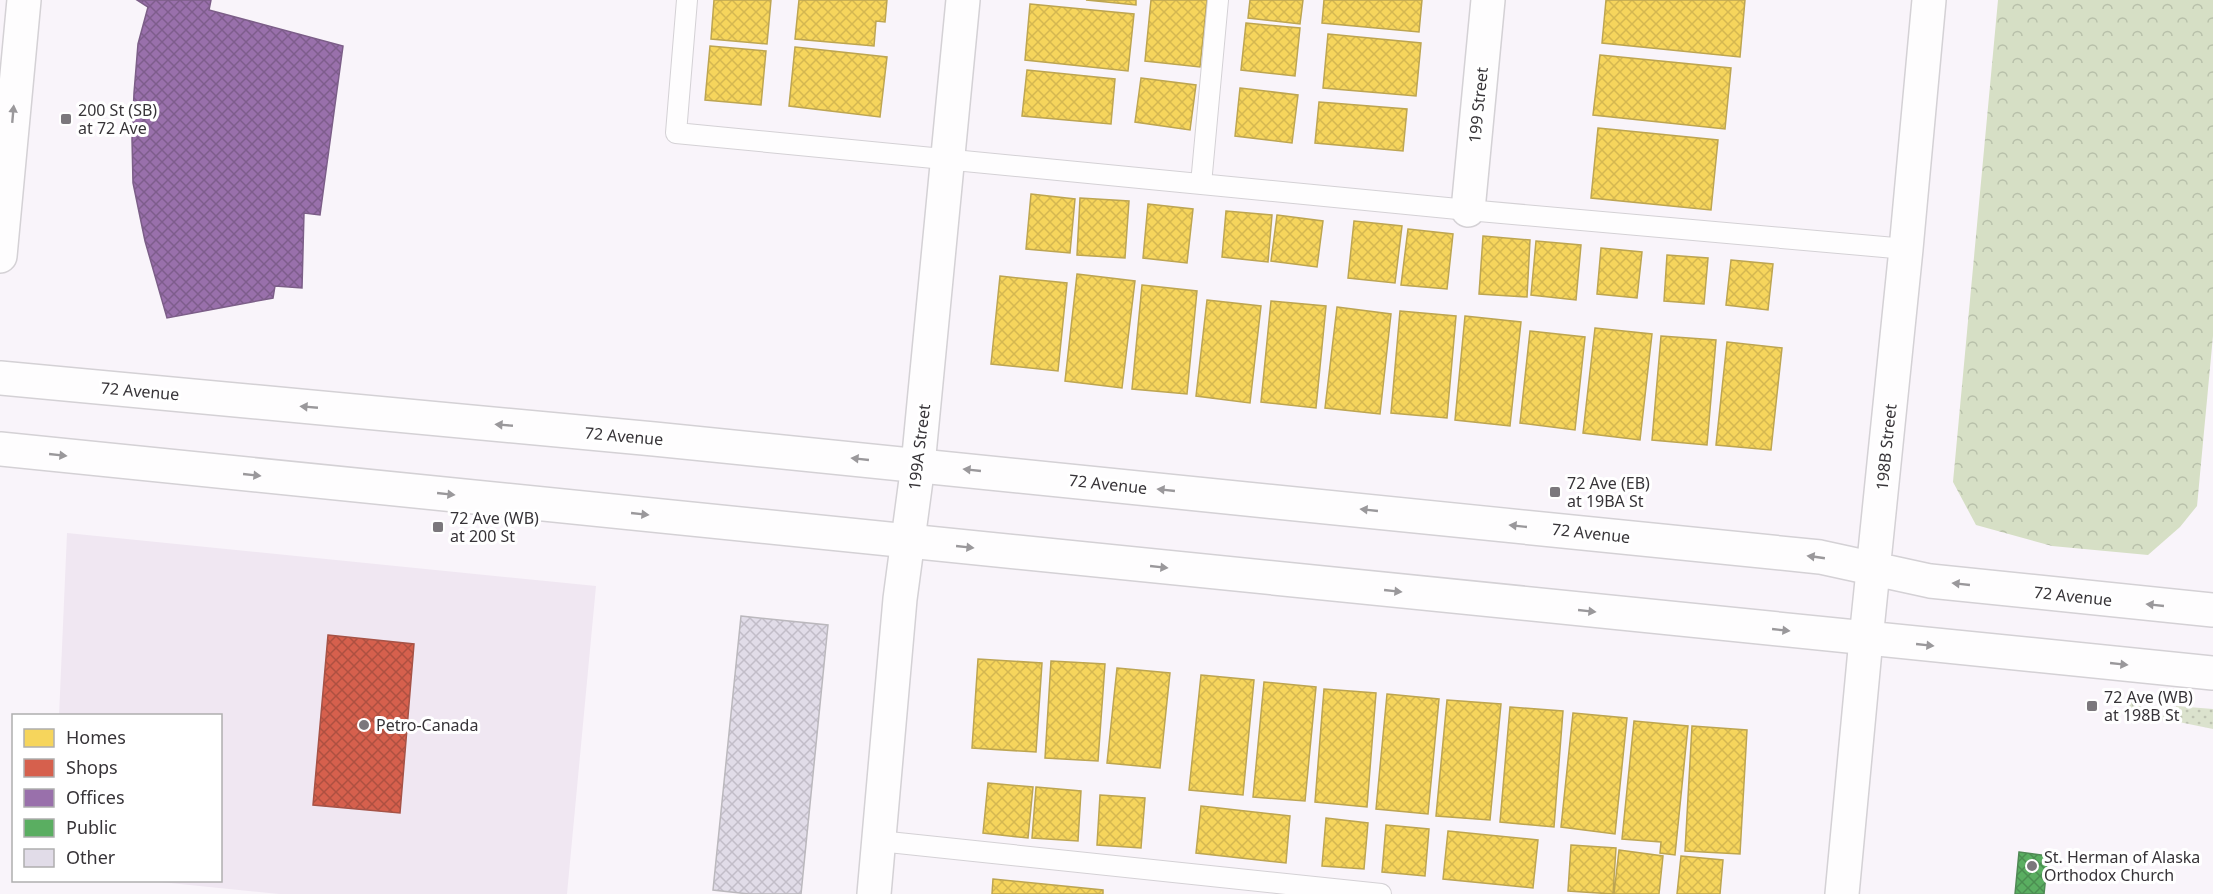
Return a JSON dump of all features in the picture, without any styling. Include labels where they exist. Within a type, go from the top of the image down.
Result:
[{"type":"main road","points":[[0,256],[24,0]]},
{"type":"main road","name":"199A Street","points":[[874,894],[900,599],[918,465],[963,0]]},
{"type":"main road","name":"199 Street","points":[[1468,210],[1488,0]]},
{"type":"main road","name":"198B Street","points":[[1842,894],[1929,0]]},
{"type":"main road","name":"72 Avenue","points":[[0,378],[918,465],[1820,557],[1946,583],[2213,609]]},
{"type":"main road","points":[[0,449],[2213,673]]},
{"type":"lane","points":[[687,0],[675,133],[1468,210],[1906,249]]},
{"type":"lane","points":[[1201,184],[1218,0]]},
{"type":"lane","points":[[879,841],[1380,894]]},
{"type":"shaded area","points":[[67,533],[596,586],[567,894],[279,894],[160,882],[222,882],[222,714],[59,714]]},
{"type":"green space","points":[[1998,0],[2213,0],[2213,336],[2197,506],[2180,527],[2148,555],[2052,546],[1976,525],[1953,482]]},
{"type":"green space","points":[[2127,701],[2141,702],[2140,713],[2174,717],[2176,706],[2213,709],[2213,729],[2174,721],[2125,718]]},
{"type":"building: Homes","points":[[714,0],[771,0],[767,44],[711,39]]},
{"type":"building: Homes","points":[[799,0],[887,0],[885,22],[876,21],[874,46],[795,39]]},
{"type":"building: Homes","points":[[1086,0],[1136,0],[1136,5]]},
{"type":"building: Homes","points":[[1151,0],[1207,0],[1200,67],[1145,61]]},
{"type":"building: Homes","points":[[1250,0],[1303,0],[1300,24],[1248,18]]},
{"type":"building: Homes","points":[[1324,0],[1422,0],[1419,32],[1322,23]]},
{"type":"building: Homes","points":[[1606,0],[1745,0],[1740,57],[1602,43]]},
{"type":"building: Homes","points":[[1030,4],[1134,14],[1128,71],[1025,60]]},
{"type":"building: Homes","points":[[1246,23],[1300,28],[1295,76],[1241,70]]},
{"type":"building: Homes","points":[[1328,34],[1421,43],[1416,96],[1323,88]]},
{"type":"building: Homes","points":[[710,46],[766,51],[761,105],[705,100]]},
{"type":"building: Homes","points":[[795,47],[887,57],[880,117],[789,106]]},
{"type":"building: Homes","points":[[1600,55],[1731,68],[1725,129],[1593,115]]},
{"type":"building: Homes","points":[[1027,70],[1115,79],[1111,124],[1022,116]]},
{"type":"building: Homes","points":[[1141,78],[1196,85],[1190,130],[1135,122]]},
{"type":"building: Homes","points":[[1240,88],[1298,95],[1292,143],[1235,136]]},
{"type":"building: Homes","points":[[1319,102],[1407,109],[1403,151],[1315,143]]},
{"type":"building: Homes","points":[[1598,128],[1718,140],[1711,210],[1591,198]]},
{"type":"building: Homes","points":[[1031,194],[1075,199],[1070,253],[1026,249]]},
{"type":"building: Homes","points":[[1080,198],[1129,201],[1125,258],[1077,255]]},
{"type":"building: Homes","points":[[1148,204],[1193,209],[1187,263],[1143,258]]},
{"type":"building: Homes","points":[[1226,211],[1272,215],[1268,262],[1222,257]]},
{"type":"building: Homes","points":[[1277,215],[1323,221],[1317,267],[1271,261]]},
{"type":"building: Homes","points":[[1354,221],[1402,226],[1395,283],[1348,278]]},
{"type":"building: Homes","points":[[1408,229],[1453,234],[1447,289],[1401,285]]},
{"type":"building: Homes","points":[[1483,236],[1530,240],[1527,297],[1479,294]]},
{"type":"building: Homes","points":[[1536,241],[1581,245],[1576,300],[1531,295]]},
{"type":"building: Homes","points":[[1601,248],[1642,252],[1637,298],[1597,294]]},
{"type":"building: Homes","points":[[1667,255],[1708,258],[1704,304],[1664,301]]},
{"type":"building: Homes","points":[[1731,260],[1773,264],[1768,310],[1726,305]]},
{"type":"building: Homes","points":[[1077,274],[1135,281],[1122,388],[1065,381]]},
{"type":"building: Homes","points":[[1000,276],[1067,283],[1058,371],[991,364]]},
{"type":"building: Homes","points":[[1142,285],[1197,291],[1187,394],[1132,389]]},
{"type":"building: Homes","points":[[1207,300],[1261,306],[1250,403],[1196,396]]},
{"type":"building: Homes","points":[[1271,301],[1326,306],[1316,408],[1261,402]]},
{"type":"building: Homes","points":[[1337,307],[1391,314],[1380,414],[1325,408]]},
{"type":"building: Homes","points":[[1400,311],[1456,316],[1447,418],[1391,413]]},
{"type":"building: Homes","points":[[1465,316],[1521,322],[1510,426],[1455,420]]},
{"type":"building: Homes","points":[[1595,328],[1652,334],[1640,440],[1583,433]]},
{"type":"building: Homes","points":[[1530,331],[1585,337],[1575,430],[1520,423]]},
{"type":"building: Homes","points":[[1661,336],[1716,340],[1707,445],[1652,440]]},
{"type":"building: Homes","points":[[1727,342],[1782,348],[1771,450],[1716,445]]},
{"type":"building: Homes","points":[[978,659],[1042,663],[1036,752],[972,748]]},
{"type":"building: Homes","points":[[1051,661],[1105,664],[1098,761],[1045,758]]},
{"type":"building: Homes","points":[[1117,668],[1170,673],[1160,768],[1107,763]]},
{"type":"building: Homes","points":[[1201,675],[1254,680],[1243,795],[1189,790]]},
{"type":"building: Homes","points":[[1264,682],[1316,687],[1305,801],[1253,797]]},
{"type":"building: Homes","points":[[1324,689],[1376,693],[1367,807],[1315,802]]},
{"type":"building: Homes","points":[[1387,694],[1439,699],[1428,814],[1376,809]]},
{"type":"building: Homes","points":[[1447,700],[1501,704],[1490,820],[1436,816]]},
{"type":"building: Homes","points":[[1510,707],[1563,711],[1554,827],[1500,822]]},
{"type":"building: Homes","points":[[1573,713],[1627,718],[1615,834],[1561,827]]},
{"type":"building: Homes","points":[[1634,721],[1688,726],[1675,855],[1660,853],[1661,842],[1622,839]]},
{"type":"building: Homes","points":[[1692,726],[1747,730],[1740,854],[1685,851]]},
{"type":"building: Homes","points":[[988,783],[1033,787],[1028,838],[983,833]]},
{"type":"building: Homes","points":[[1036,787],[1081,791],[1078,841],[1032,838]]},
{"type":"building: Homes","points":[[1100,795],[1145,798],[1141,848],[1097,845]]},
{"type":"building: Homes","points":[[1201,806],[1290,816],[1286,863],[1196,853]]},
{"type":"building: Homes","points":[[1326,818],[1368,823],[1364,869],[1322,866]]},
{"type":"building: Homes","points":[[1386,825],[1429,829],[1425,876],[1382,872]]},
{"type":"building: Homes","points":[[1448,831],[1538,840],[1533,888],[1443,879]]},
{"type":"building: Homes","points":[[1571,845],[1616,848],[1613,894],[1568,891]]},
{"type":"building: Homes","points":[[1619,850],[1663,856],[1659,894],[1614,894]]},
{"type":"building: Homes","points":[[1681,856],[1723,860],[1720,894],[1677,894]]},
{"type":"building: Homes","points":[[993,879],[1103,890],[1103,894],[992,894]]},
{"type":"building: Shops","name":"Petro-Canada","points":[[328,635],[414,644],[400,813],[313,805]]},
{"type":"building: Offices","points":[[137,0],[211,0],[209,10],[343,46],[320,215],[304,213],[302,288],[275,286],[273,298],[167,318],[145,241],[133,183],[132,139],[138,44],[148,7]]},
{"type":"building: Public","name":"St. Herman of Alaska Orthodox Church","points":[[2019,852],[2048,856],[2044,894],[2015,894]]},
{"type":"building: Other","points":[[741,616],[828,625],[801,894],[749,894],[713,890]]},
{"type":"place","name":"200 St (SB) at 72 Ave","points":[[66,119]]},
{"type":"place","name":"72 Ave (EB) at 19BA St","points":[[1555,492]]},
{"type":"place","name":"72 Ave (WB) at 200 St","points":[[438,527]]},
{"type":"place","name":"72 Ave (WB) at 198B St","points":[[2092,706]]},
{"type":"place","name":"Petro-Canada","points":[[364,725]]},
{"type":"place","name":"St. Herman of Alaska Orthodox Church","points":[[2032,866]]}]
